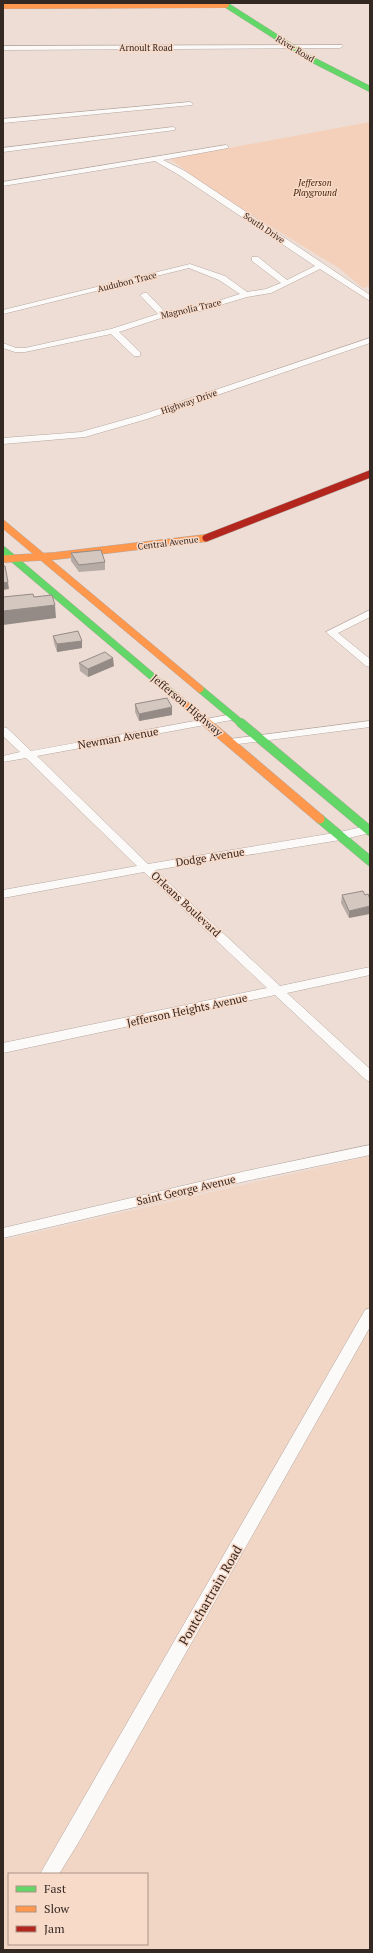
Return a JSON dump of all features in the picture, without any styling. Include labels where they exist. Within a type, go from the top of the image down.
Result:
[{"type":"main road","points":[[3,6],[39,4],[225,4]]},
{"type":"main road","name":"River Road","points":[[225,4],[323,66],[370,89]]},
{"type":"main road","name":"Central Avenue","points":[[3,559],[204,539],[370,474]]},
{"type":"main road","name":"Jefferson Highway","points":[[3,524],[257,738],[369,830]]},
{"type":"main road","name":"Jefferson Highway","points":[[3,550],[370,861]]},
{"type":"street","name":"Arnoult Road","points":[[3,48],[340,46]]},
{"type":"street","points":[[3,121],[190,104]]},
{"type":"street","points":[[3,150],[173,129]]},
{"type":"street","points":[[3,184],[226,147]]},
{"type":"street","name":"South Drive","points":[[158,159],[182,173],[370,299]]},
{"type":"street","points":[[255,260],[268,268],[286,284]]},
{"type":"street","name":"Audubon Trace","points":[[3,312],[190,266],[222,278],[246,295]]},
{"type":"street","name":"Magnolia Trace","points":[[113,331],[163,315],[200,309],[246,295],[268,291],[286,284],[308,270],[322,266]]},
{"type":"street","points":[[144,295],[163,315]]},
{"type":"street","points":[[3,345],[15,350],[25,350],[113,331],[137,354]]},
{"type":"street","name":"Highway Drive","points":[[3,441],[82,435],[144,417],[370,340]]},
{"type":"street","points":[[370,613],[331,632],[370,664]]},
{"type":"street","name":"Newman Avenue","points":[[3,759],[233,717]]},
{"type":"street","points":[[230,742],[370,724]]},
{"type":"street","name":"Orleans Boulevard","points":[[3,730],[146,868],[370,1077]]},
{"type":"street","name":"Dodge Avenue","points":[[3,894],[369,830]]},
{"type":"street","name":"Jefferson Heights Avenue","points":[[3,1048],[370,971]]},
{"type":"street","name":"Saint George Avenue","points":[[3,1233],[246,1176],[370,1150]]},
{"type":"street","name":"Pontchartrain Road","points":[[50,1873],[74,1834],[370,1314]]},
{"type":"shaded area","points":[[370,1156],[370,1950],[3,1950],[3,1240]]},
{"type":"green space","name":"Jefferson Playground","points":[[370,122],[370,286],[363,288],[339,268],[214,192],[170,159]]},
{"type":"building","points":[[101,550],[105,562],[79,565],[71,553]]},
{"type":"building","points":[[3,566],[5,566],[8,582],[3,583]]},
{"type":"building","points":[[33,594],[34,597],[52,595],[55,605],[3,611],[3,597]]},
{"type":"building","points":[[78,631],[82,641],[57,644],[53,636]]},
{"type":"building","points":[[105,652],[113,658],[88,669],[79,663]]},
{"type":"building","points":[[167,698],[172,707],[139,714],[135,704]]},
{"type":"building","points":[[363,891],[365,895],[368,894],[370,906],[349,911],[342,895]]},
{"type":"traffic: fast","points":[[223,3],[311,59],[370,89]]},
{"type":"traffic: fast","points":[[3,550],[175,696]]},
{"type":"traffic: fast","points":[[200,689],[370,831]]},
{"type":"traffic: fast","points":[[320,819],[370,861]]},
{"type":"traffic: slow","points":[[3,6],[226,5]]},
{"type":"traffic: slow","points":[[3,524],[200,689]]},
{"type":"traffic: slow","points":[[3,559],[55,556],[206,538]]},
{"type":"traffic: slow","points":[[175,696],[320,819]]},
{"type":"traffic: jam","points":[[206,538],[370,474]]}]
